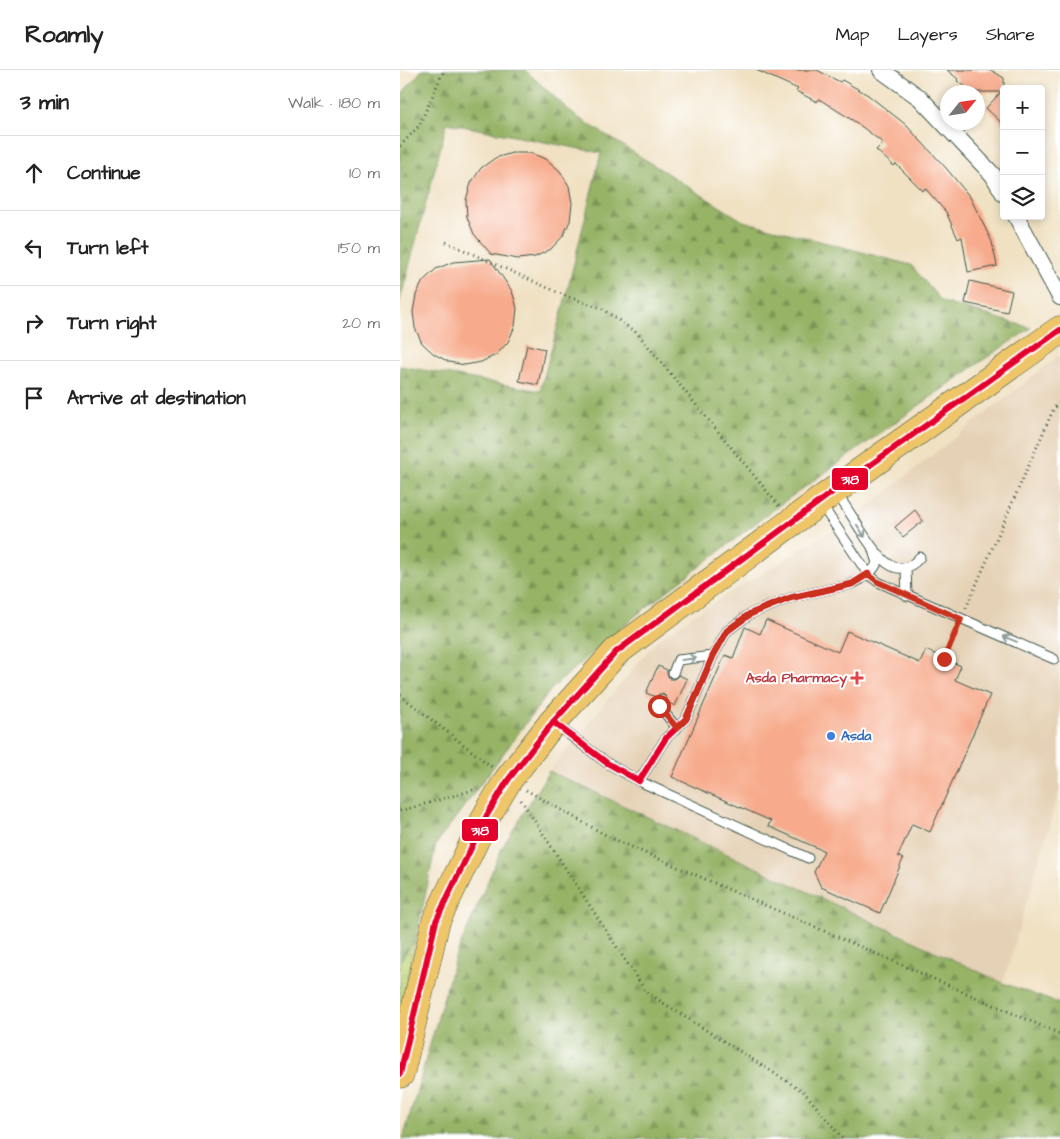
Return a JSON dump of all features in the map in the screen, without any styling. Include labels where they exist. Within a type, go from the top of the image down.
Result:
[{"type":"highway","points":[[400,1074],[436,921],[487,815],[508,780],[553,722],[616,652],[827,496],[1060,330]]},
{"type":"street","points":[[882,70],[920,98],[993,175],[1000,187]]},
{"type":"street","points":[[1018,220],[1060,297]]},
{"type":"lane","points":[[827,496],[889,564],[898,568],[906,568],[914,564],[920,557]]},
{"type":"lane","points":[[827,496],[868,574],[878,582],[1054,659]]},
{"type":"lane","points":[[639,781],[666,738],[686,719],[713,656],[727,631],[750,614],[790,598],[852,584],[874,569],[877,563],[872,547]]},
{"type":"lane","points":[[906,568],[907,596]]},
{"type":"lane","points":[[673,673],[678,660],[713,656]]},
{"type":"lane","points":[[661,700],[659,706],[677,728]]},
{"type":"lane","points":[[553,722],[608,763],[639,781],[808,858]]},
{"type":"path","points":[[400,146],[419,126],[444,70]]},
{"type":"path","points":[[446,242],[566,296],[601,308],[638,334],[791,523]]},
{"type":"path","points":[[944,659],[1054,408],[1060,403]]},
{"type":"path","points":[[400,694],[508,780],[611,838],[1060,1034]]},
{"type":"path","points":[[400,811],[508,780]]},
{"type":"path","points":[[508,780],[646,992],[804,1092],[843,1139]]},
{"type":"shaded area","points":[[1060,355],[1060,789],[1003,983],[549,771],[656,641],[692,616],[854,517]]},
{"type":"green space","points":[[422,70],[525,70],[574,115],[743,221],[911,265],[942,302],[1031,328],[778,506],[639,613],[552,688],[436,844],[416,939],[400,961],[400,366],[540,391],[566,296],[601,153],[447,123],[400,301],[400,96]]},
{"type":"green space","points":[[549,771],[1003,983],[1060,1004],[1060,1139],[403,1139],[455,958],[502,848]]},
{"type":"green space","points":[[416,939],[400,1013],[400,961]]},
{"type":"building","points":[[756,70],[817,70],[840,82],[842,80],[868,95],[905,124],[970,197],[992,242],[997,266],[968,272],[962,237],[958,239],[946,212],[925,188],[923,191],[896,164],[894,166],[876,150],[883,143],[857,123],[819,99],[817,102],[796,91],[798,89]]},
{"type":"building","points":[[947,70],[991,70],[1004,78],[1004,85],[1000,85],[1000,92],[985,92],[985,85],[963,85],[957,81],[958,79]]},
{"type":"building","points":[[1000,93],[1000,121],[986,108]]},
{"type":"building","points":[[512,153],[530,153],[546,159],[560,171],[569,186],[572,203],[570,221],[563,236],[551,249],[535,257],[518,259],[491,254],[474,234],[467,217],[466,200],[471,183],[481,168],[495,158]]},
{"type":"building","points":[[490,259],[512,291],[517,308],[515,326],[508,342],[496,355],[481,362],[465,365],[449,362],[434,354],[422,343],[415,328],[413,312],[416,295],[423,281],[436,269],[453,262]]},
{"type":"building","points":[[970,281],[1012,291],[1007,312],[965,303]]},
{"type":"building","points":[[527,345],[545,349],[538,385],[519,381]]},
{"type":"building","points":[[915,510],[923,521],[903,537],[895,527]]},
{"type":"building","name":"Asda","points":[[766,620],[838,652],[847,631],[920,663],[926,650],[961,666],[955,680],[990,695],[930,832],[912,824],[898,856],[903,859],[880,913],[821,887],[814,872],[824,851],[768,826],[771,821],[672,777],[725,655],[733,658],[745,627],[760,634]]},
{"type":"building","points":[[658,666],[667,670],[670,679],[674,679],[679,675],[687,679],[675,706],[667,702],[667,698],[663,694],[659,694],[656,697],[646,693]]},
{"type":"transit line","name":"318","points":[[400,1074],[436,921],[487,815],[508,780],[553,722],[616,652],[835,490],[1060,330]]},
{"type":"transit line","name":"318","points":[[639,781],[666,738],[686,719],[713,656],[727,631],[750,614],[790,598],[852,584],[868,574]]},
{"type":"transit line","name":"318","points":[[553,722],[607,763],[639,781]]},
{"type":"place","name":"Asda Pharmacy","points":[[857,678]]},
{"type":"place","name":"Asda","points":[[831,736]]},
{"type":"route","points":[[659,706],[677,728],[686,719],[713,656],[727,631],[750,614],[801,594],[852,584],[868,574],[878,582],[961,619],[944,659]]}]
